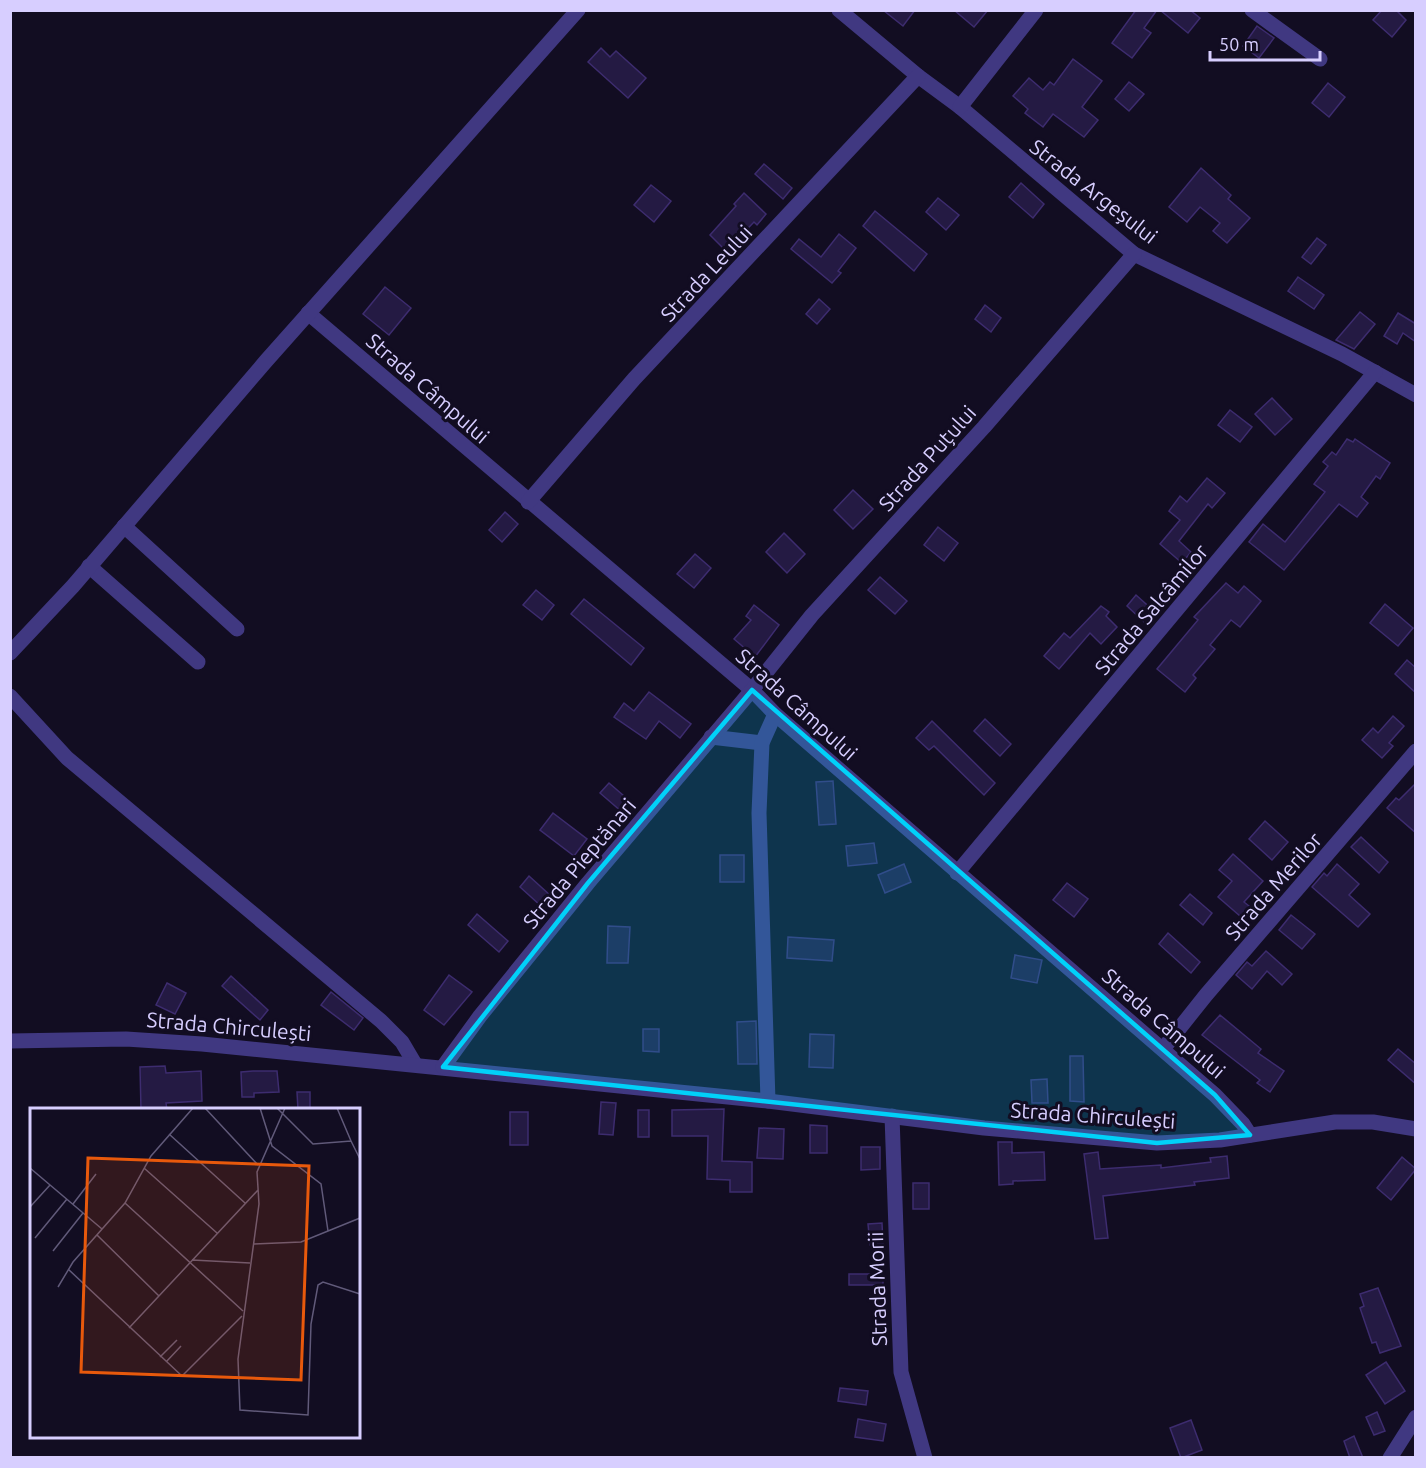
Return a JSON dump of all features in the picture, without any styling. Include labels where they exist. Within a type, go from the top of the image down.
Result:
[{"type":"street","points":[[10,653],[578,10]]},
{"type":"street","name":"Strada Argeșului","points":[[839,10],[918,76],[960,107],[1134,254],[1375,372],[1416,395]]},
{"type":"street","points":[[960,107],[1036,10]]},
{"type":"street","points":[[1252,10],[1320,59]]},
{"type":"street","name":"Strada Leului","points":[[528,502],[634,379],[918,76]]},
{"type":"street","name":"Strada Puțului","points":[[752,690],[812,615],[984,427],[1134,254]]},
{"type":"street","name":"Strada Câmpului","points":[[308,313],[752,690],[775,714],[1215,1095],[1243,1124],[1250,1135]]},
{"type":"street","name":"Strada Salcâmilor","points":[[957,873],[1375,372]]},
{"type":"street","points":[[124,526],[237,629]]},
{"type":"street","points":[[89,566],[198,662]]},
{"type":"street","name":"Strada Pieptănari","points":[[443,1067],[480,1016],[581,892],[752,690]]},
{"type":"street","points":[[10,696],[67,758],[381,1021],[402,1042],[415,1064]]},
{"type":"street","points":[[768,1101],[759,813],[762,743],[775,714]]},
{"type":"street","points":[[711,737],[762,743]]},
{"type":"street","name":"Strada Merilor","points":[[1163,1049],[1206,995],[1416,751]]},
{"type":"street","name":"Strada Chirculești","points":[[10,1041],[137,1040],[415,1064],[768,1101],[984,1128],[1158,1143],[1189,1143],[1335,1122],[1372,1122],[1416,1129]]},
{"type":"street","name":"Strada Morii","points":[[892,1116],[901,1372],[925,1458]]},
{"type":"street","points":[[1390,1458],[1416,1417]]},
{"type":"highlighted area","points":[[752,690],[1215,1095],[1250,1135],[1157,1143],[443,1067],[588,883]]},
{"type":"building","points":[[883,10],[915,10],[903,26]]},
{"type":"building","points":[[954,10],[988,10],[974,27]]},
{"type":"building","points":[[1136,10],[1157,10],[1144,28],[1151,33],[1132,58],[1112,43]]},
{"type":"building","points":[[1160,10],[1190,10],[1200,18],[1188,33]]},
{"type":"building","points":[[1382,10],[1396,10],[1406,20],[1392,37],[1373,20]]},
{"type":"building","points":[[1257,26],[1274,38],[1259,58],[1243,46]]},
{"type":"building","points":[[601,48],[610,57],[616,51],[646,78],[628,98],[588,62]]},
{"type":"building","points":[[1073,59],[1102,81],[1082,107],[1098,120],[1084,137],[1053,114],[1043,127],[1025,113],[1028,109],[1013,96],[1029,78],[1043,90],[1050,82],[1054,85]]},
{"type":"building","points":[[1129,82],[1144,94],[1129,111],[1115,99]]},
{"type":"building","points":[[1328,83],[1345,97],[1329,117],[1312,103]]},
{"type":"building","points":[[764,164],[792,188],[783,199],[755,174]]},
{"type":"building","points":[[1201,168],[1231,195],[1228,199],[1250,218],[1227,243],[1213,231],[1220,223],[1200,207],[1187,222],[1169,207]]},
{"type":"building","points":[[1021,183],[1044,204],[1033,218],[1009,197]]},
{"type":"building","points":[[651,185],[671,201],[654,222],[634,205]]},
{"type":"building","points":[[744,193],[766,214],[757,225],[754,222],[726,251],[710,235],[736,206],[734,204]]},
{"type":"building","points":[[938,198],[959,215],[946,230],[926,212]]},
{"type":"building","points":[[875,211],[927,254],[914,271],[863,226]]},
{"type":"building","points":[[839,234],[856,248],[838,271],[841,273],[832,283],[791,249],[799,239],[821,257]]},
{"type":"building","points":[[1317,238],[1326,245],[1311,264],[1302,257]]},
{"type":"building","points":[[1298,277],[1324,295],[1314,309],[1288,291]]},
{"type":"building","points":[[385,287],[411,308],[389,335],[363,314]]},
{"type":"building","points":[[819,299],[830,309],[817,324],[806,314]]},
{"type":"building","points":[[985,305],[1001,318],[991,332],[975,319]]},
{"type":"building","points":[[1360,312],[1375,324],[1354,349],[1336,340]]},
{"type":"building","points":[[1398,313],[1416,324],[1416,342],[1403,333],[1397,344],[1384,336]]},
{"type":"building","points":[[1272,398],[1292,419],[1275,435],[1255,414]]},
{"type":"building","points":[[1230,410],[1252,427],[1240,442],[1218,425]]},
{"type":"building","points":[[1347,439],[1353,442],[1355,439],[1390,463],[1380,479],[1376,476],[1361,497],[1368,503],[1357,517],[1339,504],[1284,570],[1249,542],[1263,524],[1285,542],[1325,492],[1314,484],[1328,466],[1323,462],[1332,452],[1336,455]]},
{"type":"building","points":[[1207,478],[1225,493],[1212,508],[1208,504],[1179,541],[1191,552],[1182,563],[1160,544],[1180,520],[1169,511],[1180,496],[1187,502]]},
{"type":"building","points":[[853,490],[873,509],[853,529],[834,510]]},
{"type":"building","points":[[505,512],[518,524],[502,542],[489,530]]},
{"type":"building","points":[[938,527],[958,543],[944,561],[924,545]]},
{"type":"building","points":[[784,533],[805,554],[787,573],[766,552]]},
{"type":"building","points":[[695,554],[711,568],[694,588],[677,574]]},
{"type":"building","points":[[880,577],[907,601],[895,614],[868,590]]},
{"type":"building","points":[[1226,583],[1238,593],[1244,586],[1261,601],[1240,627],[1231,620],[1210,645],[1215,649],[1193,675],[1196,678],[1185,692],[1157,669],[1198,620],[1194,617]]},
{"type":"building","points":[[536,590],[554,605],[542,620],[523,605]]},
{"type":"building","points":[[1136,595],[1155,612],[1145,623],[1127,606]]},
{"type":"building","points":[[584,599],[644,648],[631,665],[571,614]]},
{"type":"building","points":[[1385,604],[1413,628],[1398,646],[1370,623]]},
{"type":"building","points":[[754,605],[779,625],[755,657],[734,639],[751,620],[746,616]]},
{"type":"building","points":[[1101,606],[1109,612],[1106,616],[1117,627],[1101,644],[1090,633],[1059,669],[1044,656],[1064,633],[1070,638]]},
{"type":"building","points":[[1407,660],[1416,668],[1416,693],[1395,674]]},
{"type":"building","points":[[649,692],[691,724],[680,738],[659,721],[646,739],[614,717],[624,703],[634,711]]},
{"type":"building","points":[[1393,716],[1404,726],[1389,743],[1393,746],[1382,758],[1362,740],[1373,728],[1378,733]]},
{"type":"building","points":[[985,719],[1011,744],[1000,756],[974,731]]},
{"type":"building","points":[[932,721],[995,783],[984,795],[934,746],[929,750],[916,738]]},
{"type":"building","points":[[833,781],[836,824],[819,825],[816,782]]},
{"type":"building","points":[[609,783],[631,802],[622,812],[600,793]]},
{"type":"building","points":[[1416,783],[1416,833],[1387,808]]},
{"type":"building","points":[[553,813],[587,839],[574,856],[540,830]]},
{"type":"building","points":[[1265,821],[1288,842],[1272,860],[1249,839]]},
{"type":"building","points":[[1361,837],[1388,862],[1379,873],[1351,847]]},
{"type":"building","points":[[874,843],[877,863],[848,866],[846,846]]},
{"type":"building","points":[[1233,854],[1263,881],[1244,902],[1249,906],[1240,916],[1218,897],[1232,881],[1219,870]]},
{"type":"building","points":[[720,855],[744,855],[744,882],[720,882]]},
{"type":"building","points":[[904,864],[911,882],[885,893],[878,875]]},
{"type":"building","points":[[1337,864],[1359,884],[1349,895],[1370,914],[1358,927],[1312,887],[1324,873],[1327,876]]},
{"type":"building","points":[[529,876],[551,896],[541,906],[520,887]]},
{"type":"building","points":[[1067,883],[1088,899],[1074,917],[1053,900]]},
{"type":"building","points":[[1190,894],[1212,913],[1203,925],[1180,905]]},
{"type":"building","points":[[477,914],[508,941],[499,952],[468,925]]},
{"type":"building","points":[[1291,915],[1315,934],[1302,949],[1279,930]]},
{"type":"building","points":[[608,926],[630,927],[628,963],[607,963]]},
{"type":"building","points":[[1168,933],[1200,962],[1191,973],[1159,944]]},
{"type":"building","points":[[788,937],[834,940],[832,961],[787,958]]},
{"type":"building","points":[[1266,951],[1292,974],[1282,985],[1267,971],[1252,989],[1236,975],[1247,962],[1252,966]]},
{"type":"building","points":[[1015,955],[1042,960],[1037,983],[1011,978]]},
{"type":"building","points":[[449,975],[472,992],[444,1025],[424,1010]]},
{"type":"building","points":[[231,976],[268,1010],[260,1020],[222,986]]},
{"type":"building","points":[[167,983],[186,993],[175,1014],[156,1005]]},
{"type":"building","points":[[331,992],[363,1018],[354,1030],[321,1005]]},
{"type":"building","points":[[1220,1015],[1261,1049],[1258,1053],[1284,1071],[1270,1092],[1257,1083],[1260,1080],[1202,1035]]},
{"type":"building","points":[[756,1021],[757,1064],[738,1064],[737,1022]]},
{"type":"building","points":[[643,1029],[659,1029],[659,1052],[643,1051]]},
{"type":"building","points":[[810,1034],[834,1035],[833,1068],[809,1067]]},
{"type":"building","points":[[1398,1049],[1416,1064],[1416,1084],[1388,1060]]},
{"type":"building","points":[[1070,1056],[1083,1056],[1084,1102],[1070,1101]]},
{"type":"building","points":[[165,1066],[166,1073],[201,1071],[202,1101],[166,1103],[167,1108],[141,1108],[140,1067]]},
{"type":"building","points":[[277,1071],[279,1092],[254,1093],[254,1097],[242,1097],[241,1072]]},
{"type":"building","points":[[1047,1079],[1048,1103],[1032,1103],[1031,1080]]},
{"type":"building","points":[[297,1092],[310,1092],[310,1108],[298,1108]]},
{"type":"building","points":[[601,1102],[616,1103],[613,1135],[599,1134]]},
{"type":"building","points":[[724,1109],[722,1161],[752,1162],[752,1192],[730,1192],[730,1180],[707,1179],[708,1136],[672,1136],[672,1110]]},
{"type":"building","points":[[638,1110],[649,1110],[649,1137],[638,1137]]},
{"type":"building","points":[[510,1112],[528,1112],[528,1145],[510,1145]]},
{"type":"building","points":[[810,1125],[827,1126],[827,1153],[810,1153]]},
{"type":"building","points":[[759,1128],[784,1129],[783,1159],[757,1158]]},
{"type":"building","points":[[998,1142],[1012,1142],[1012,1153],[1044,1152],[1045,1180],[1013,1181],[1013,1184],[999,1185]]},
{"type":"building","points":[[861,1147],[880,1147],[880,1169],[861,1170]]},
{"type":"building","points":[[1098,1152],[1100,1169],[1161,1165],[1161,1168],[1211,1162],[1210,1158],[1227,1156],[1229,1178],[1194,1182],[1195,1185],[1103,1196],[1108,1238],[1095,1239],[1084,1154]]},
{"type":"building","points":[[1402,1157],[1416,1169],[1391,1200],[1377,1188]]},
{"type":"building","points":[[913,1183],[929,1183],[929,1209],[913,1209]]},
{"type":"building","points":[[882,1223],[883,1244],[870,1245],[868,1224]]},
{"type":"building","points":[[849,1274],[883,1274],[883,1285],[849,1285]]},
{"type":"building","points":[[1378,1288],[1401,1346],[1380,1353],[1376,1342],[1372,1343],[1360,1308],[1364,1306],[1360,1294]]},
{"type":"building","points":[[1386,1362],[1405,1391],[1385,1404],[1366,1375]]},
{"type":"building","points":[[840,1388],[868,1391],[866,1405],[838,1401]]},
{"type":"building","points":[[1377,1412],[1385,1431],[1374,1435],[1366,1417]]},
{"type":"building","points":[[858,1419],[886,1424],[883,1441],[855,1437]]},
{"type":"building","points":[[1191,1420],[1202,1450],[1181,1458],[1170,1428]]},
{"type":"building","points":[[1354,1436],[1363,1458],[1350,1458],[1344,1441]]}]
